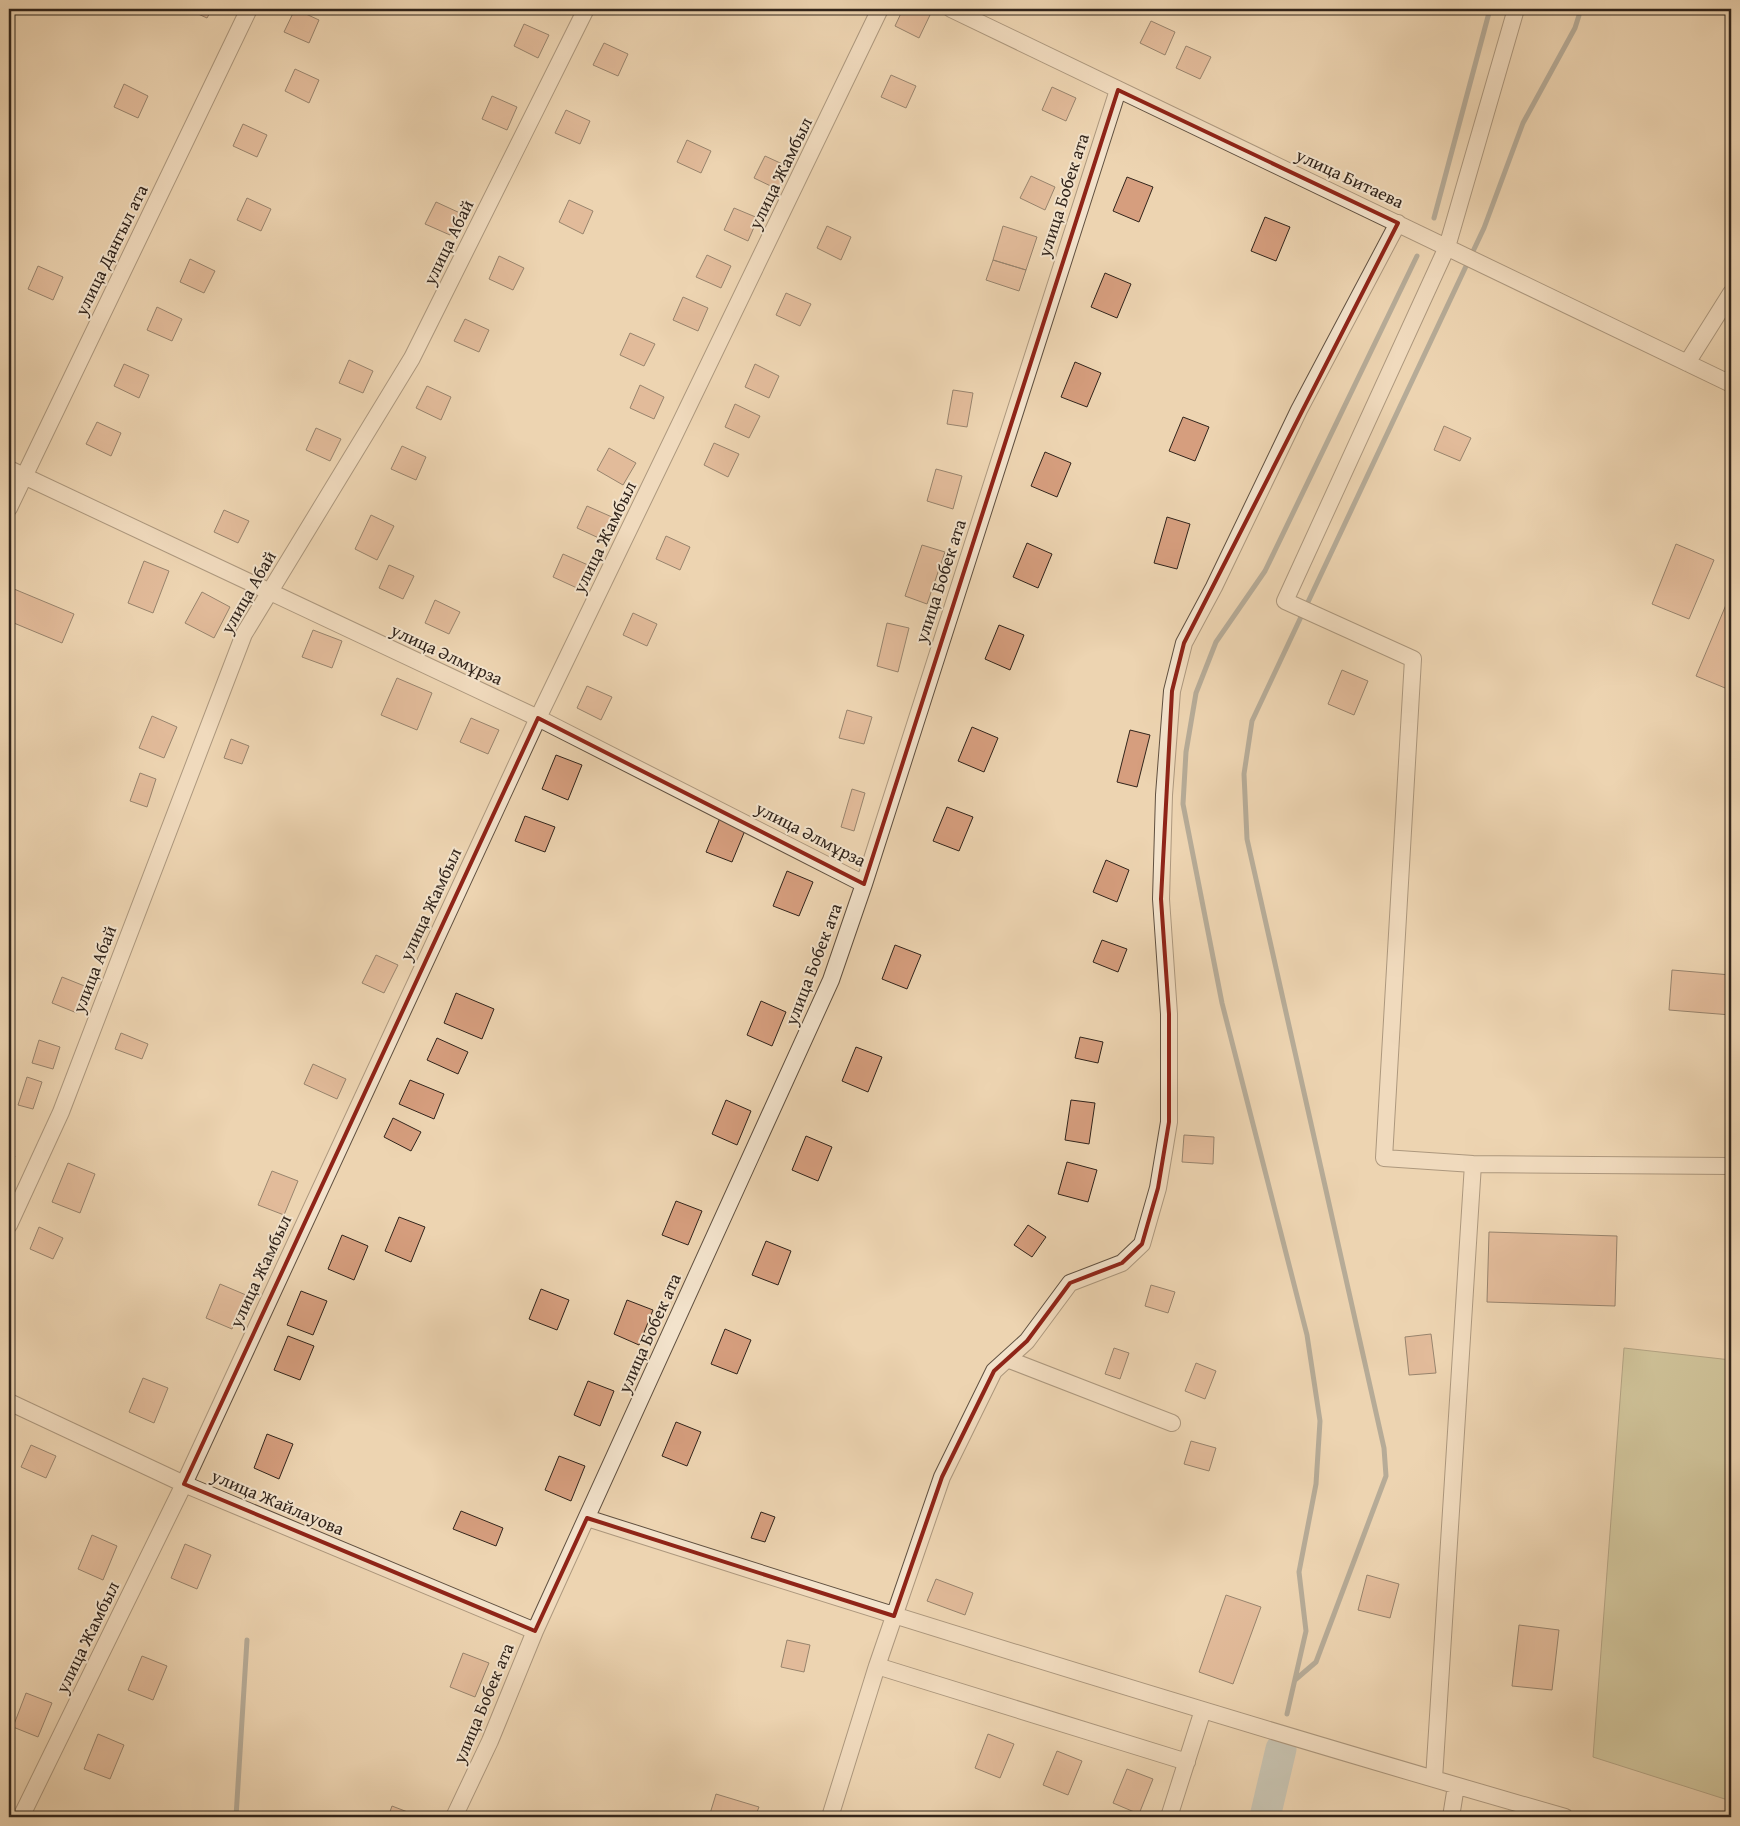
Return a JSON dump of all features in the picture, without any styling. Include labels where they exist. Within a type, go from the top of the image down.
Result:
[{"type":"street","name":"улица Дангыл ата","points":[[9,508],[249,9]]},
{"type":"street","name":"улица Абай","points":[[9,1225],[61,1112],[244,634],[412,358],[586,9]]},
{"type":"street","name":"улица Жамбыл","points":[[21,1817],[184,1484],[538,718],[880,9]]},
{"type":"street","name":"улица Битаева","points":[[951,9],[1731,384]]},
{"type":"street","points":[[1516,9],[1447,247],[1285,601],[1413,659],[1384,1158],[1473,1164],[1731,1166]]},
{"type":"street","name":"улица Бобек ата","points":[[454,1817],[490,1741],[535,1630],[832,980],[1118,90]]},
{"type":"street","points":[[830,1817],[877,1666],[942,1477],[994,1371],[1027,1342],[1070,1283],[1122,1263],[1142,1244],[1158,1188],[1169,1122],[1169,1014],[1160,899],[1164,794],[1172,692],[1184,643],[1214,587],[1299,410],[1398,223]]},
{"type":"street","points":[[1687,363],[1731,293]]},
{"type":"street","name":"улица Әлмұрза","points":[[9,469],[538,718],[864,884]]},
{"type":"street","points":[[1434,1779],[1473,1164]]},
{"type":"street","points":[[1007,1359],[1172,1423]]},
{"type":"street","name":"улица Жайлауова","points":[[9,1402],[184,1484],[535,1630]]},
{"type":"street","points":[[587,1518],[894,1616],[1456,1786],[1565,1817]]},
{"type":"street","points":[[877,1666],[1186,1762]]},
{"type":"street","points":[[1169,1817],[1203,1710]]},
{"type":"street","points":[[1451,1817],[1456,1786]]},
{"type":"highlighted area","points":[[1118,90],[1398,223],[1184,643],[1172,691],[1161,899],[1169,1014],[1169,1122],[1158,1188],[1142,1244],[1122,1263],[1070,1283],[1027,1341],[994,1371],[942,1477],[894,1616],[587,1518],[535,1631],[184,1484],[538,718],[864,884]]},
{"type":"green space","points":[[1624,1348],[1731,1360],[1731,1801],[1593,1757]]},
{"type":"building","points":[[187,9],[212,9],[207,18]]},
{"type":"building","points":[[295,9],[319,20],[309,43],[284,32]]},
{"type":"building","points":[[903,9],[916,9],[930,15],[919,38],[895,26]]},
{"type":"building","points":[[1151,21],[1175,32],[1165,55],[1140,43]]},
{"type":"building","points":[[524,24],[549,35],[538,58],[514,46]]},
{"type":"building","points":[[604,43],[628,54],[618,76],[593,65]]},
{"type":"building","points":[[1186,46],[1211,57],[1200,79],[1176,68]]},
{"type":"building","points":[[295,69],[319,80],[309,103],[285,91]]},
{"type":"building","points":[[891,75],[916,86],[906,108],[881,97]]},
{"type":"building","points":[[124,84],[148,96],[138,118],[114,107]]},
{"type":"building","points":[[1052,87],[1076,98],[1066,121],[1042,110]]},
{"type":"building","points":[[492,96],[517,107],[507,130],[482,119]]},
{"type":"building","points":[[566,110],[590,121],[580,144],[555,133]]},
{"type":"building","points":[[243,124],[267,135],[257,157],[233,146]]},
{"type":"building","points":[[687,140],[711,151],[701,173],[677,162]]},
{"type":"building","points":[[765,156],[789,167],[779,190],[754,178]]},
{"type":"building","points":[[1031,176],[1055,187],[1045,210],[1020,198]]},
{"type":"building","points":[[1127,177],[1153,187],[1139,222],[1113,211]]},
{"type":"building","points":[[247,198],[271,209],[261,231],[237,220]]},
{"type":"building","points":[[569,200],[593,211],[583,234],[559,222]]},
{"type":"building","points":[[436,202],[460,213],[450,235],[425,224]]},
{"type":"building","points":[[734,208],[758,218],[748,241],[724,230]]},
{"type":"building","points":[[1265,217],[1290,227],[1276,261],[1251,251]]},
{"type":"building","points":[[827,226],[851,237],[841,260],[817,248]]},
{"type":"building","points":[[1003,226],[1037,237],[1026,270],[993,260]]},
{"type":"building","points":[[707,255],[731,266],[721,288],[696,277]]},
{"type":"building","points":[[499,256],[524,268],[513,290],[489,279]]},
{"type":"building","points":[[190,259],[215,271],[204,293],[180,282]]},
{"type":"building","points":[[993,260],[1026,270],[1019,291],[986,280]]},
{"type":"building","points":[[38,266],[63,277],[53,300],[28,289]]},
{"type":"building","points":[[1105,273],[1131,284],[1117,318],[1091,307]]},
{"type":"building","points":[[786,293],[811,304],[800,326],[776,315]]},
{"type":"building","points":[[683,297],[708,308],[698,331],[673,320]]},
{"type":"building","points":[[157,307],[182,319],[172,341],[147,330]]},
{"type":"building","points":[[465,319],[489,330],[479,352],[454,341]]},
{"type":"building","points":[[630,333],[655,344],[644,366],[620,355]]},
{"type":"building","points":[[349,360],[373,371],[363,393],[339,383]]},
{"type":"building","points":[[1075,362],[1101,373],[1087,407],[1061,397]]},
{"type":"building","points":[[124,364],[149,375],[139,398],[114,386]]},
{"type":"building","points":[[755,364],[779,376],[769,398],[745,387]]},
{"type":"building","points":[[640,385],[664,397],[654,419],[630,408]]},
{"type":"building","points":[[427,386],[451,397],[441,420],[416,408]]},
{"type":"building","points":[[953,390],[973,393],[967,427],[947,424]]},
{"type":"building","points":[[735,404],[760,416],[749,438],[725,427]]},
{"type":"building","points":[[1183,417],[1209,427],[1195,461],[1169,451]]},
{"type":"building","points":[[97,422],[121,433],[111,456],[86,444]]},
{"type":"building","points":[[1444,426],[1471,438],[1460,461],[1434,450]]},
{"type":"building","points":[[316,428],[341,439],[330,461],[306,450]]},
{"type":"building","points":[[714,443],[739,454],[728,477],[704,465]]},
{"type":"building","points":[[402,446],[426,457],[416,480],[391,469]]},
{"type":"building","points":[[609,448],[636,463],[623,485],[597,470]]},
{"type":"building","points":[[1045,452],[1071,463],[1057,497],[1031,486]]},
{"type":"building","points":[[936,469],[962,476],[953,509],[927,501]]},
{"type":"building","points":[[587,506],[612,517],[601,539],[577,528]]},
{"type":"building","points":[[224,510],[249,521],[238,543],[214,532]]},
{"type":"building","points":[[371,515],[394,526],[377,560],[355,549]]},
{"type":"building","points":[[1167,517],[1190,524],[1177,569],[1154,563]]},
{"type":"building","points":[[666,536],[690,547],[680,570],[656,559]]},
{"type":"building","points":[[1027,543],[1052,554],[1038,588],[1013,577]]},
{"type":"building","points":[[1676,544],[1714,560],[1689,619],[1652,604]]},
{"type":"building","points":[[922,545],[945,552],[927,604],[905,596]]},
{"type":"building","points":[[563,554],[588,565],[577,588],[553,577]]},
{"type":"building","points":[[144,561],[169,571],[153,613],[128,603]]},
{"type":"building","points":[[389,565],[414,576],[403,599],[379,588]]},
{"type":"building","points":[[14,589],[74,614],[62,643],[9,621],[9,602]]},
{"type":"building","points":[[202,592],[230,607],[214,638],[185,623]]},
{"type":"building","points":[[1731,593],[1731,688],[1730,690],[1696,676]]},
{"type":"building","points":[[435,600],[460,612],[449,634],[425,623]]},
{"type":"building","points":[[633,613],[657,624],[647,646],[623,635]]},
{"type":"building","points":[[887,623],[909,628],[898,672],[877,666]]},
{"type":"building","points":[[999,625],[1024,635],[1010,670],[985,659]]},
{"type":"building","points":[[313,630],[342,641],[332,668],[302,657]]},
{"type":"building","points":[[1342,670],[1368,681],[1354,715],[1328,704]]},
{"type":"building","points":[[397,678],[432,693],[417,730],[381,715]]},
{"type":"building","points":[[587,686],[612,697],[601,720],[577,708]]},
{"type":"building","points":[[847,710],[872,717],[864,744],[839,738]]},
{"type":"building","points":[[152,716],[177,727],[164,758],[139,748]]},
{"type":"building","points":[[471,718],[499,730],[488,754],[460,742]]},
{"type":"building","points":[[972,727],[998,738],[984,772],[958,761]]},
{"type":"building","points":[[1130,730],[1150,735],[1137,787],[1117,782]]},
{"type":"building","points":[[231,739],[249,746],[242,764],[224,758]]},
{"type":"building","points":[[556,755],[582,765],[568,800],[542,789]]},
{"type":"building","points":[[140,773],[156,779],[147,807],[130,801]]},
{"type":"building","points":[[852,789],[865,793],[854,831],[841,827]]},
{"type":"building","points":[[947,807],[973,817],[959,851],[933,841]]},
{"type":"building","points":[[525,816],[555,827],[545,852],[515,841]]},
{"type":"building","points":[[720,818],[746,828],[732,862],[706,852]]},
{"type":"building","points":[[1106,860],[1129,870],[1117,902],[1093,892]]},
{"type":"building","points":[[787,871],[813,882],[799,916],[773,906]]},
{"type":"building","points":[[1102,940],[1127,949],[1118,972],[1093,962]]},
{"type":"building","points":[[895,945],[921,955],[907,989],[882,979]]},
{"type":"building","points":[[376,955],[398,965],[384,993],[362,983]]},
{"type":"building","points":[[1672,970],[1731,975],[1731,1015],[1669,1010]]},
{"type":"building","points":[[62,977],[87,987],[77,1013],[52,1003]]},
{"type":"building","points":[[456,993],[494,1009],[482,1039],[444,1023]]},
{"type":"building","points":[[761,1001],[786,1012],[772,1046],[747,1035]]},
{"type":"building","points":[[121,1033],[148,1044],[142,1059],[115,1049]]},
{"type":"building","points":[[1080,1037],[1103,1042],[1098,1063],[1075,1058]]},
{"type":"building","points":[[437,1038],[468,1052],[458,1074],[427,1060]]},
{"type":"building","points":[[39,1040],[60,1047],[53,1069],[32,1063]]},
{"type":"building","points":[[856,1047],[882,1057],[868,1092],[842,1081]]},
{"type":"building","points":[[313,1064],[346,1079],[337,1099],[304,1084]]},
{"type":"building","points":[[27,1077],[42,1082],[33,1109],[18,1105]]},
{"type":"building","points":[[410,1080],[444,1094],[434,1119],[399,1104]]},
{"type":"building","points":[[726,1100],[751,1111],[737,1145],[712,1134]]},
{"type":"building","points":[[1071,1100],[1095,1103],[1089,1144],[1065,1140]]},
{"type":"building","points":[[393,1118],[421,1132],[411,1151],[384,1137]]},
{"type":"building","points":[[1184,1135],[1214,1137],[1213,1164],[1182,1162]]},
{"type":"building","points":[[806,1136],[832,1147],[818,1181],[792,1170]]},
{"type":"building","points":[[9,1153],[15,1156],[9,1167]]},
{"type":"building","points":[[1067,1162],[1097,1170],[1088,1202],[1058,1194]]},
{"type":"building","points":[[68,1163],[95,1174],[80,1213],[52,1202]]},
{"type":"building","points":[[272,1171],[298,1181],[284,1215],[258,1205]]},
{"type":"building","points":[[676,1201],[702,1211],[688,1245],[662,1235]]},
{"type":"building","points":[[399,1217],[425,1227],[411,1262],[385,1251]]},
{"type":"building","points":[[1028,1225],[1046,1237],[1032,1257],[1014,1245]]},
{"type":"building","points":[[39,1227],[63,1238],[53,1259],[30,1249]]},
{"type":"building","points":[[1489,1232],[1617,1236],[1615,1306],[1487,1302]]},
{"type":"building","points":[[342,1235],[368,1246],[354,1280],[328,1269]]},
{"type":"building","points":[[766,1241],[791,1251],[778,1285],[752,1275]]},
{"type":"building","points":[[220,1284],[246,1295],[232,1329],[206,1318]]},
{"type":"building","points":[[1151,1285],[1175,1292],[1168,1313],[1145,1306]]},
{"type":"building","points":[[541,1289],[569,1300],[557,1330],[529,1319]]},
{"type":"building","points":[[301,1291],[327,1301],[313,1335],[287,1325]]},
{"type":"building","points":[[627,1300],[653,1310],[639,1345],[614,1334]]},
{"type":"building","points":[[725,1329],[751,1340],[737,1374],[711,1364]]},
{"type":"building","points":[[1431,1334],[1436,1373],[1409,1375],[1405,1337]]},
{"type":"building","points":[[288,1336],[314,1346],[300,1380],[274,1370]]},
{"type":"building","points":[[1114,1348],[1129,1353],[1120,1379],[1105,1374]]},
{"type":"building","points":[[1196,1363],[1216,1371],[1205,1399],[1185,1391]]},
{"type":"building","points":[[143,1378],[168,1388],[154,1423],[129,1412]]},
{"type":"building","points":[[588,1381],[614,1391],[600,1426],[574,1415]]},
{"type":"building","points":[[676,1422],[701,1432],[687,1466],[662,1456]]},
{"type":"building","points":[[267,1434],[293,1444],[279,1479],[254,1468]]},
{"type":"building","points":[[1191,1441],[1216,1448],[1209,1471],[1184,1464]]},
{"type":"building","points":[[31,1445],[56,1456],[46,1478],[21,1467]]},
{"type":"building","points":[[559,1456],[585,1466],[571,1501],[545,1490]]},
{"type":"building","points":[[461,1511],[503,1528],[496,1546],[453,1529]]},
{"type":"building","points":[[761,1512],[775,1517],[765,1542],[751,1538]]},
{"type":"building","points":[[92,1535],[117,1546],[103,1580],[78,1569]]},
{"type":"building","points":[[185,1544],[211,1555],[197,1589],[171,1578]]},
{"type":"building","points":[[1367,1575],[1399,1584],[1390,1618],[1358,1610]]},
{"type":"building","points":[[936,1579],[973,1593],[965,1615],[927,1601]]},
{"type":"building","points":[[1226,1595],[1261,1607],[1233,1684],[1199,1672]]},
{"type":"building","points":[[1519,1625],[1559,1630],[1552,1690],[1512,1686]]},
{"type":"building","points":[[787,1640],[810,1645],[804,1672],[781,1667]]},
{"type":"building","points":[[463,1653],[489,1663],[475,1697],[450,1687]]},
{"type":"building","points":[[142,1656],[167,1666],[153,1700],[128,1690]]},
{"type":"building","points":[[26,1693],[52,1703],[38,1737],[13,1727]]},
{"type":"building","points":[[98,1734],[124,1745],[110,1779],[84,1769]]},
{"type":"building","points":[[988,1734],[1014,1744],[1000,1778],[975,1768]]},
{"type":"building","points":[[1057,1751],[1082,1761],[1068,1795],[1043,1785]]},
{"type":"building","points":[[1127,1769],[1153,1779],[1139,1814],[1113,1803]]},
{"type":"building","points":[[716,1794],[759,1807],[755,1817],[709,1817]]},
{"type":"building","points":[[392,1806],[418,1816],[388,1817]]},
{"type":"waterway","points":[[1434,218],[1490,9]]},
{"type":"waterway","points":[[1295,1680],[1316,1662],[1386,1476],[1384,1448],[1247,839],[1244,774],[1252,721],[1484,228],[1523,123],[1575,28],[1581,9]]},
{"type":"waterway","points":[[1287,1714],[1306,1631],[1299,1572],[1316,1484],[1320,1421],[1307,1335],[1222,1003],[1183,804],[1186,752],[1196,693],[1216,642],[1265,571],[1417,256]]},
{"type":"waterway","points":[[236,1817],[247,1640]]},
{"type":"waterway","points":[[1265,1817],[1281,1749]]}]
